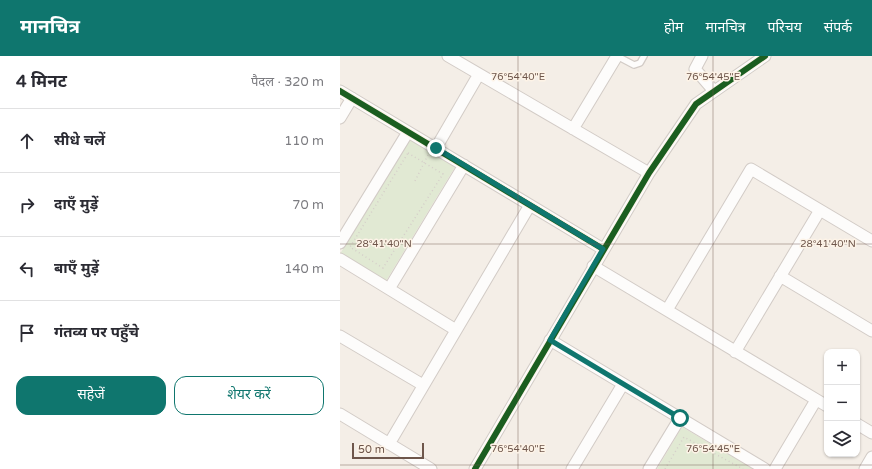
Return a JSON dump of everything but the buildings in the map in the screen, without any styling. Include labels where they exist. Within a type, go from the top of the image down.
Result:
[{"type":"street","points":[[448,56],[649,173]]},
{"type":"street","points":[[573,129],[617,56]]},
{"type":"street","points":[[702,56],[695,69],[714,91]]},
{"type":"street","points":[[475,469],[649,173],[696,104],[765,56]]},
{"type":"street","points":[[434,148],[479,74]]},
{"type":"street","points":[[340,91],[603,249]]},
{"type":"street","points":[[340,118],[352,98]]},
{"type":"street","points":[[340,243],[408,132]]},
{"type":"street","points":[[389,289],[464,165]]},
{"type":"street","points":[[667,310],[751,169],[872,241]]},
{"type":"street","points":[[389,444],[530,205]]},
{"type":"street","points":[[736,352],[820,210]]},
{"type":"street","points":[[340,260],[456,330]]},
{"type":"street","points":[[593,266],[824,404]]},
{"type":"street","points":[[780,276],[872,331]]},
{"type":"street","points":[[340,336],[423,385]]},
{"type":"street","points":[[550,340],[765,469]]},
{"type":"street","points":[[572,469],[623,384]]},
{"type":"street","points":[[774,469],[816,400]]},
{"type":"street","points":[[340,414],[431,469]]},
{"type":"street","points":[[649,469],[680,418]]},
{"type":"street","points":[[860,426],[872,433]]},
{"type":"street","points":[[865,469],[872,457]]},
{"type":"lane","points":[[617,56],[634,65],[640,63],[644,56]]},
{"type":"path","points":[[415,181],[434,148]]},
{"type":"path","points":[[408,153],[424,163],[443,174],[383,268],[350,247],[408,153]]},
{"type":"path","points":[[665,469],[684,437],[743,469]]},
{"type":"green space","points":[[409,139],[455,167],[386,281],[340,254]]},
{"type":"green space","points":[[682,427],[753,469],[657,469]]},
{"type":"cycle path","points":[[475,469],[649,173],[696,104],[765,56]]},
{"type":"cycle path","points":[[340,91],[603,249]]},
{"type":"route","points":[[436,148],[603,249],[550,340],[680,418]]}]
